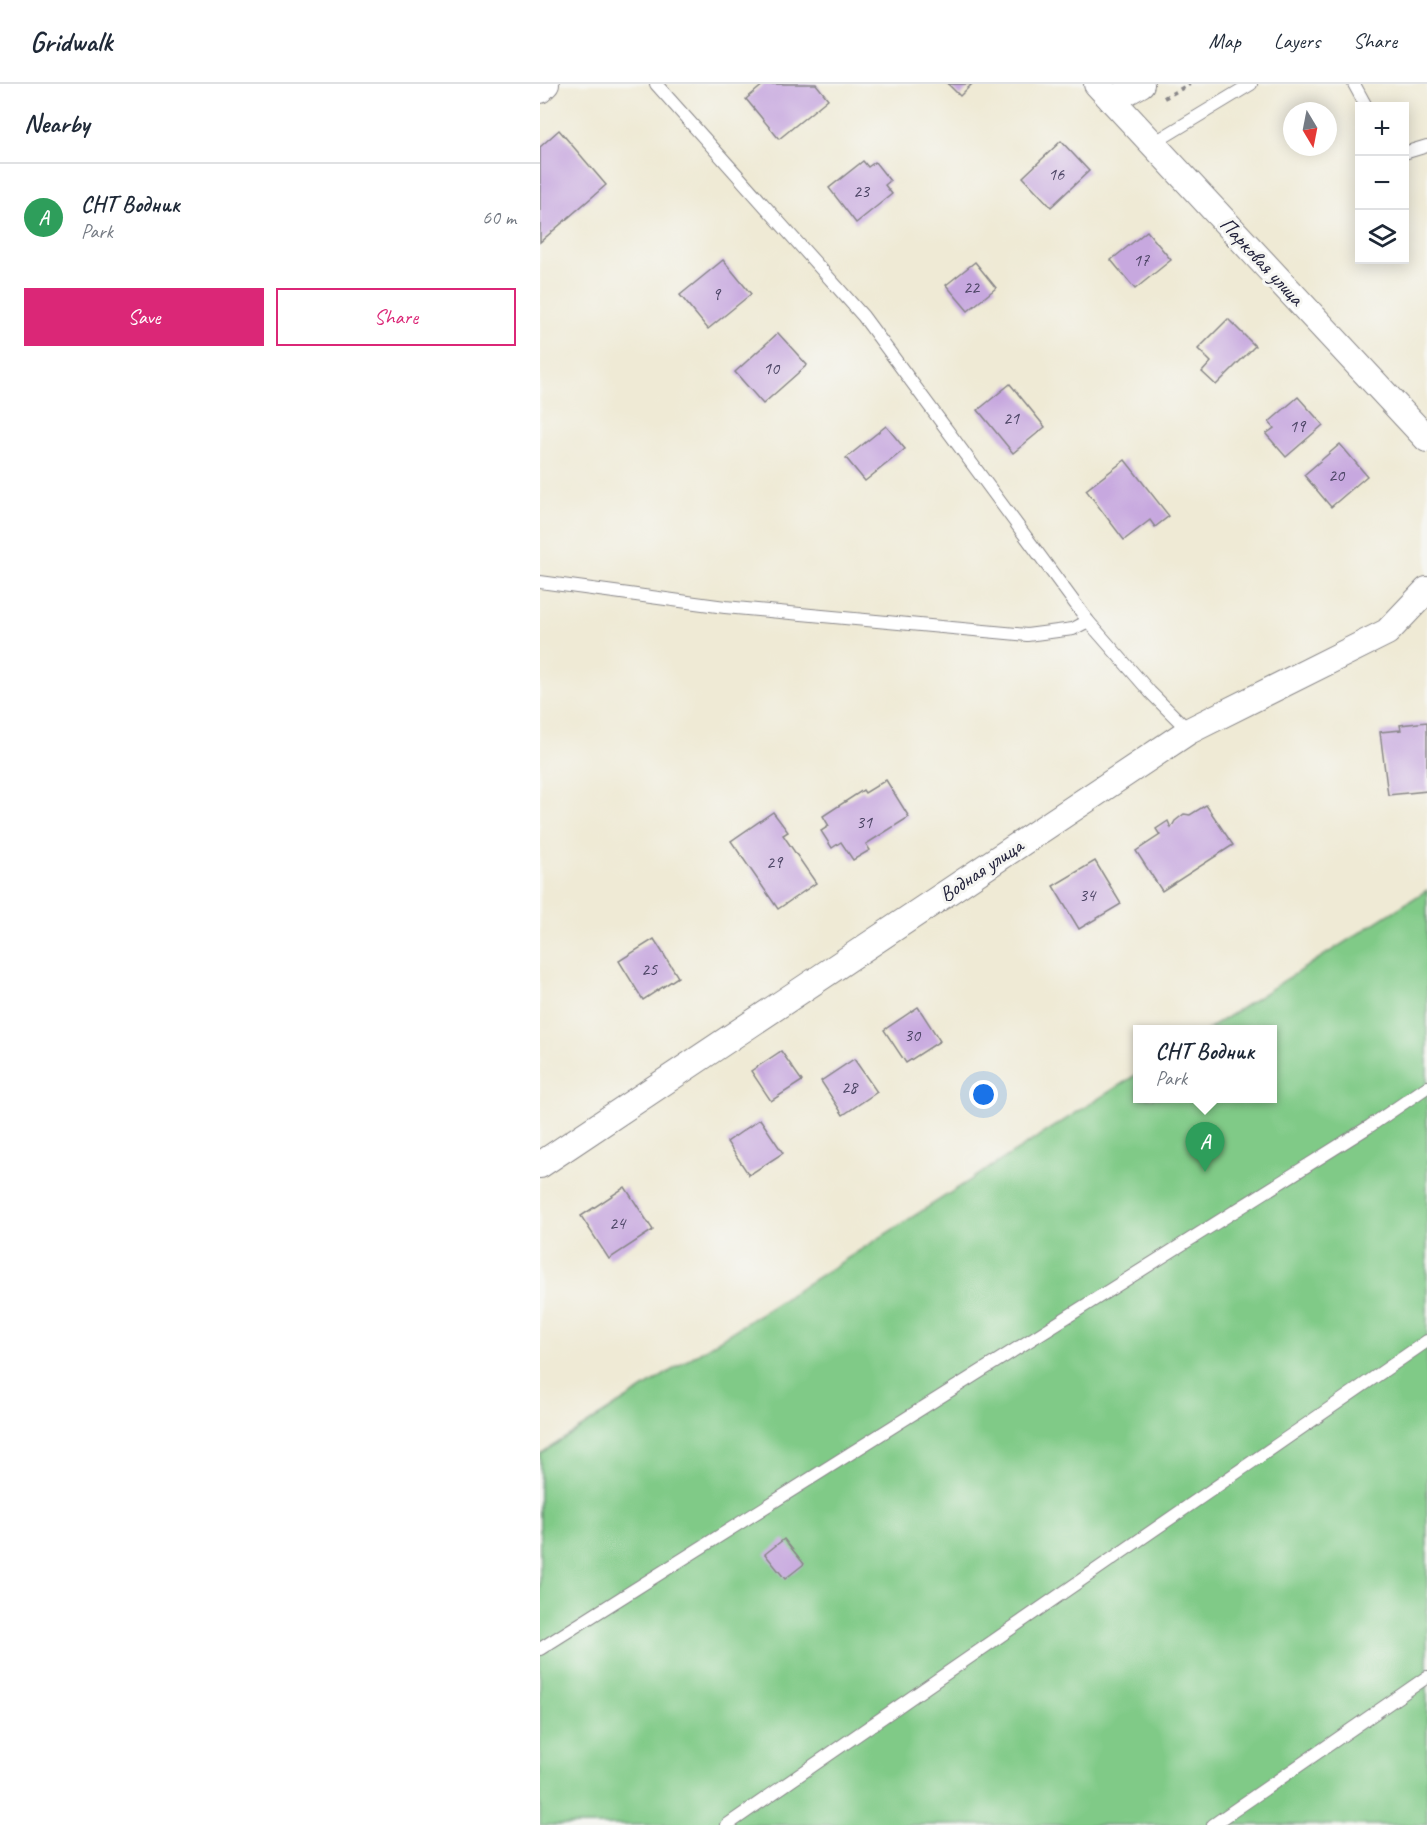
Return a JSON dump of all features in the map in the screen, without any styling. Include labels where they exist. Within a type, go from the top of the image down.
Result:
[{"type":"street","points":[[540,90],[546,84]]},
{"type":"street","points":[[1104,92],[1141,84]]},
{"type":"street","name":"Парковая улица","points":[[1104,92],[1427,439]]},
{"type":"street","name":"Водная улица","points":[[540,1165],[1189,730],[1387,632],[1427,590]]},
{"type":"lane","points":[[656,84],[863,316],[1088,621],[1150,692],[1189,730]]},
{"type":"lane","points":[[1152,144],[1251,84]]},
{"type":"lane","points":[[1354,84],[1364,102]]},
{"type":"lane","points":[[1409,151],[1427,146]]},
{"type":"lane","points":[[540,582],[725,607],[1027,635],[1073,629],[1088,621]]},
{"type":"lane","points":[[540,1649],[1370,1126],[1427,1087]]},
{"type":"lane","points":[[727,1825],[1427,1341]]},
{"type":"lane","points":[[1213,1825],[1427,1677]]},
{"type":"green space","points":[[1427,890],[1427,1825],[540,1825],[540,1454],[1133,1077],[1133,1103],[1277,1103],[1277,1025],[1214,1025]]},
{"type":"building","points":[[764,84],[816,84],[828,99],[779,139],[746,99]]},
{"type":"building","points":[[948,84],[972,84],[960,96]]},
{"type":"building","points":[[559,130],[606,185],[540,242],[540,147]]},
{"type":"building","points":[[1061,141],[1089,171],[1051,207],[1023,177]]},
{"type":"building","points":[[863,161],[868,167],[875,162],[890,181],[885,185],[892,194],[856,223],[829,188]]},
{"type":"building","points":[[1147,231],[1171,260],[1135,289],[1111,260]]},
{"type":"building","points":[[723,260],[751,294],[708,329],[680,295]]},
{"type":"building","points":[[975,262],[996,288],[968,311],[946,285]]},
{"type":"building","points":[[1228,319],[1255,346],[1216,385],[1202,372],[1211,362],[1198,349]]},
{"type":"building","points":[[778,333],[807,365],[763,404],[735,372]]},
{"type":"building","points":[[1010,384],[1045,427],[1013,453],[978,410]]},
{"type":"building","points":[[1298,397],[1323,425],[1286,457],[1266,434],[1274,428],[1269,422]]},
{"type":"building","points":[[886,426],[905,449],[865,481],[846,458]]},
{"type":"building","points":[[1340,444],[1367,476],[1331,507],[1304,475]]},
{"type":"building","points":[[1125,460],[1169,516],[1155,527],[1150,520],[1124,540],[1086,490]]},
{"type":"building","points":[[1427,722],[1427,791],[1388,795],[1380,732],[1401,730],[1400,725]]},
{"type":"building","points":[[886,780],[909,817],[866,844],[870,850],[853,860],[841,842],[832,848],[821,831],[829,826],[823,816],[863,790],[865,793]]},
{"type":"building","points":[[1206,805],[1233,845],[1162,891],[1136,851],[1160,835],[1156,829],[1168,821],[1171,828],[1175,821],[1184,814],[1190,815]]},
{"type":"building","points":[[773,812],[788,832],[783,835],[816,883],[778,909],[731,841]]},
{"type":"building","points":[[1095,861],[1121,904],[1079,929],[1053,886]]},
{"type":"building","points":[[654,939],[678,977],[643,1000],[619,961]]},
{"type":"building","points":[[918,1007],[940,1041],[906,1063],[884,1030]]},
{"type":"building","points":[[781,1051],[802,1081],[771,1101],[751,1071]]},
{"type":"building","points":[[854,1059],[877,1092],[843,1115],[821,1081]]},
{"type":"building","points":[[760,1119],[783,1153],[749,1175],[727,1142]]},
{"type":"building","points":[[625,1187],[653,1230],[609,1259],[581,1216]]},
{"type":"building","points":[[784,1539],[804,1564],[785,1579],[765,1554]]},
{"type":"place","name":"СНТ Водник","points":[[1205,1172]]}]
